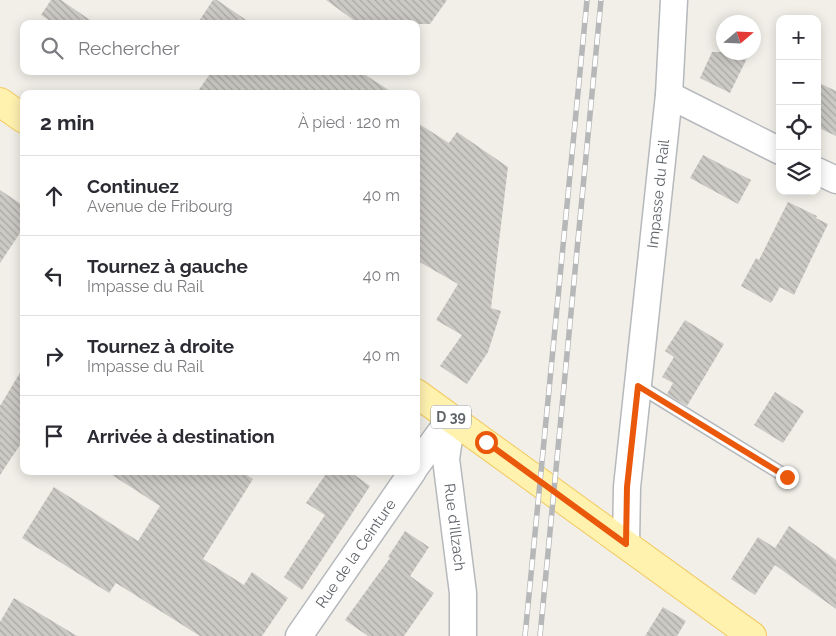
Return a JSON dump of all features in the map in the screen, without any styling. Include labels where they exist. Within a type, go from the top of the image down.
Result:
[{"type":"main road","points":[[0,102],[20,116]]},
{"type":"main road","name":"D 39","points":[[420,396],[752,636]]},
{"type":"street","name":"Impasse du Rail","points":[[626,544],[627,487],[669,95],[674,0]]},
{"type":"street","points":[[669,95],[776,150]]},
{"type":"street","points":[[821,173],[836,180]]},
{"type":"street","points":[[420,461],[452,418]]},
{"type":"street","name":"Rue d'Illzach","points":[[452,418],[446,459],[462,584],[463,636]]},
{"type":"street","name":"Rue de la Ceinture","points":[[299,636],[410,475]]},
{"type":"lane","points":[[638,386],[787,477]]},
{"type":"building","points":[[51,0],[61,0],[90,20],[49,20],[41,15]]},
{"type":"building","points":[[213,0],[217,0],[246,20],[200,20]]},
{"type":"building","points":[[326,0],[447,0],[430,24],[420,24],[420,20],[354,20]]},
{"type":"building","points":[[712,52],[716,52],[716,60],[746,60],[730,93],[700,78]]},
{"type":"building","points":[[209,75],[365,75],[389,90],[199,90]]},
{"type":"building","points":[[821,84],[836,91],[836,136],[821,129]]},
{"type":"building","points":[[420,125],[449,143],[457,132],[508,167],[491,308],[501,311],[488,352],[467,384],[440,366],[462,335],[436,320],[458,284],[420,262]]},
{"type":"building","points":[[703,155],[751,180],[738,204],[690,178]]},
{"type":"building","points":[[0,190],[20,203],[20,233],[0,263]]},
{"type":"building","points":[[788,202],[817,216],[816,218],[828,224],[794,295],[780,287],[771,303],[741,286],[756,258],[759,260]]},
{"type":"building","points":[[685,320],[724,344],[687,406],[667,394],[673,383],[662,377],[674,357],[665,351]]},
{"type":"building","points":[[20,373],[20,445],[0,475],[0,406]]},
{"type":"building","points":[[775,392],[804,411],[783,443],[754,425]]},
{"type":"building","points":[[112,475],[246,475],[253,479],[203,559],[244,585],[252,572],[288,598],[262,636],[200,636],[116,583],[109,593],[22,538],[54,487],[138,541],[160,506]]},
{"type":"building","points":[[325,475],[355,475],[370,486],[302,590],[284,577],[325,515],[306,503]]},
{"type":"building","points":[[789,526],[836,560],[836,609],[775,565],[755,595],[731,579],[758,537],[775,548]]},
{"type":"building","points":[[405,531],[429,547],[410,576],[434,593],[404,636],[368,636],[345,620],[390,558],[388,557]]},
{"type":"building","points":[[14,598],[77,636],[0,636],[0,622]]},
{"type":"building","points":[[663,607],[686,621],[677,636],[645,636]]},
{"type":"railway","points":[[525,636],[587,0]]},
{"type":"railway","points":[[540,636],[601,0]]},
{"type":"route","points":[[486,442],[626,544],[627,487],[638,386],[787,477]]}]
